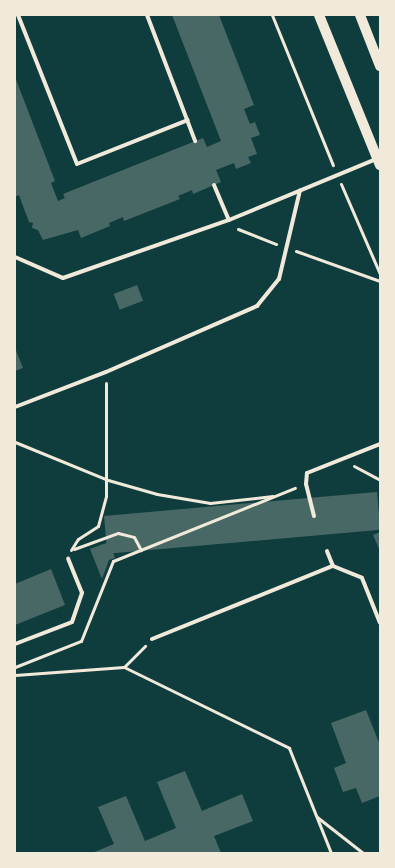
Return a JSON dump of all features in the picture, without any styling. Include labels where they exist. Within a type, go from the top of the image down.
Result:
[{"type":"main road","points":[[319,15],[379,161]]},
{"type":"main road","points":[[360,15],[380,66]]},
{"type":"lane","points":[[18,15],[77,164],[188,120]]},
{"type":"lane","points":[[147,15],[195,141]]},
{"type":"lane","points":[[15,257],[63,278],[229,220],[336,173],[379,161]]},
{"type":"lane","points":[[214,185],[229,220]]},
{"type":"lane","points":[[15,407],[106,372],[257,306],[279,279],[300,190]]},
{"type":"lane","points":[[314,516],[306,484],[307,473],[380,444]]},
{"type":"lane","points":[[327,550],[333,566]]},
{"type":"lane","points":[[15,644],[72,622],[82,593],[68,559]]},
{"type":"lane","points":[[152,639],[333,566],[362,578],[380,624]]},
{"type":"path","points":[[272,15],[336,173],[380,274]]},
{"type":"path","points":[[229,220],[240,232],[380,281]]},
{"type":"path","points":[[68,559],[78,539],[98,526],[108,480],[106,372]]},
{"type":"path","points":[[15,442],[108,480],[158,494],[210,503],[278,495]]},
{"type":"path","points":[[346,470],[363,463]]},
{"type":"path","points":[[354,466],[380,480]]},
{"type":"path","points":[[15,667],[81,641],[113,561],[306,484]]},
{"type":"path","points":[[71,550],[118,533],[134,537],[140,550]]},
{"type":"path","points":[[124,667],[152,639]]},
{"type":"path","points":[[15,675],[124,667],[289,748],[331,853]]},
{"type":"path","points":[[317,816],[363,853]]},
{"type":"building","points":[[172,15],[219,15],[254,105],[244,109],[250,124],[255,122],[260,135],[251,138],[257,154],[248,157],[251,163],[236,169],[234,163],[216,170],[221,182],[193,194],[192,190],[178,196],[180,199],[124,221],[123,217],[109,223],[110,226],[81,238],[78,230],[43,240],[38,230],[32,228],[33,223],[29,222],[19,195],[15,197],[15,77],[55,181],[51,183],[58,201],[65,198],[63,194],[203,138],[207,147],[221,141]]},
{"type":"building","points":[[137,285],[143,301],[120,310],[114,294]]},
{"type":"building","points":[[15,348],[23,368],[15,371]]},
{"type":"building","points":[[377,492],[380,530],[107,554],[104,516]]},
{"type":"building","points":[[380,532],[380,551],[373,535]]},
{"type":"building","points":[[109,542],[115,558],[109,560],[102,579],[90,549]]},
{"type":"building","points":[[51,569],[65,605],[15,625],[15,584]]},
{"type":"building","points":[[366,710],[380,745],[380,796],[362,803],[356,788],[343,792],[334,768],[346,763],[331,723]]},
{"type":"building","points":[[185,771],[202,811],[242,794],[253,821],[214,836],[221,853],[92,853],[114,844],[98,807],[126,796],[145,841],[176,828],[157,782]]}]
